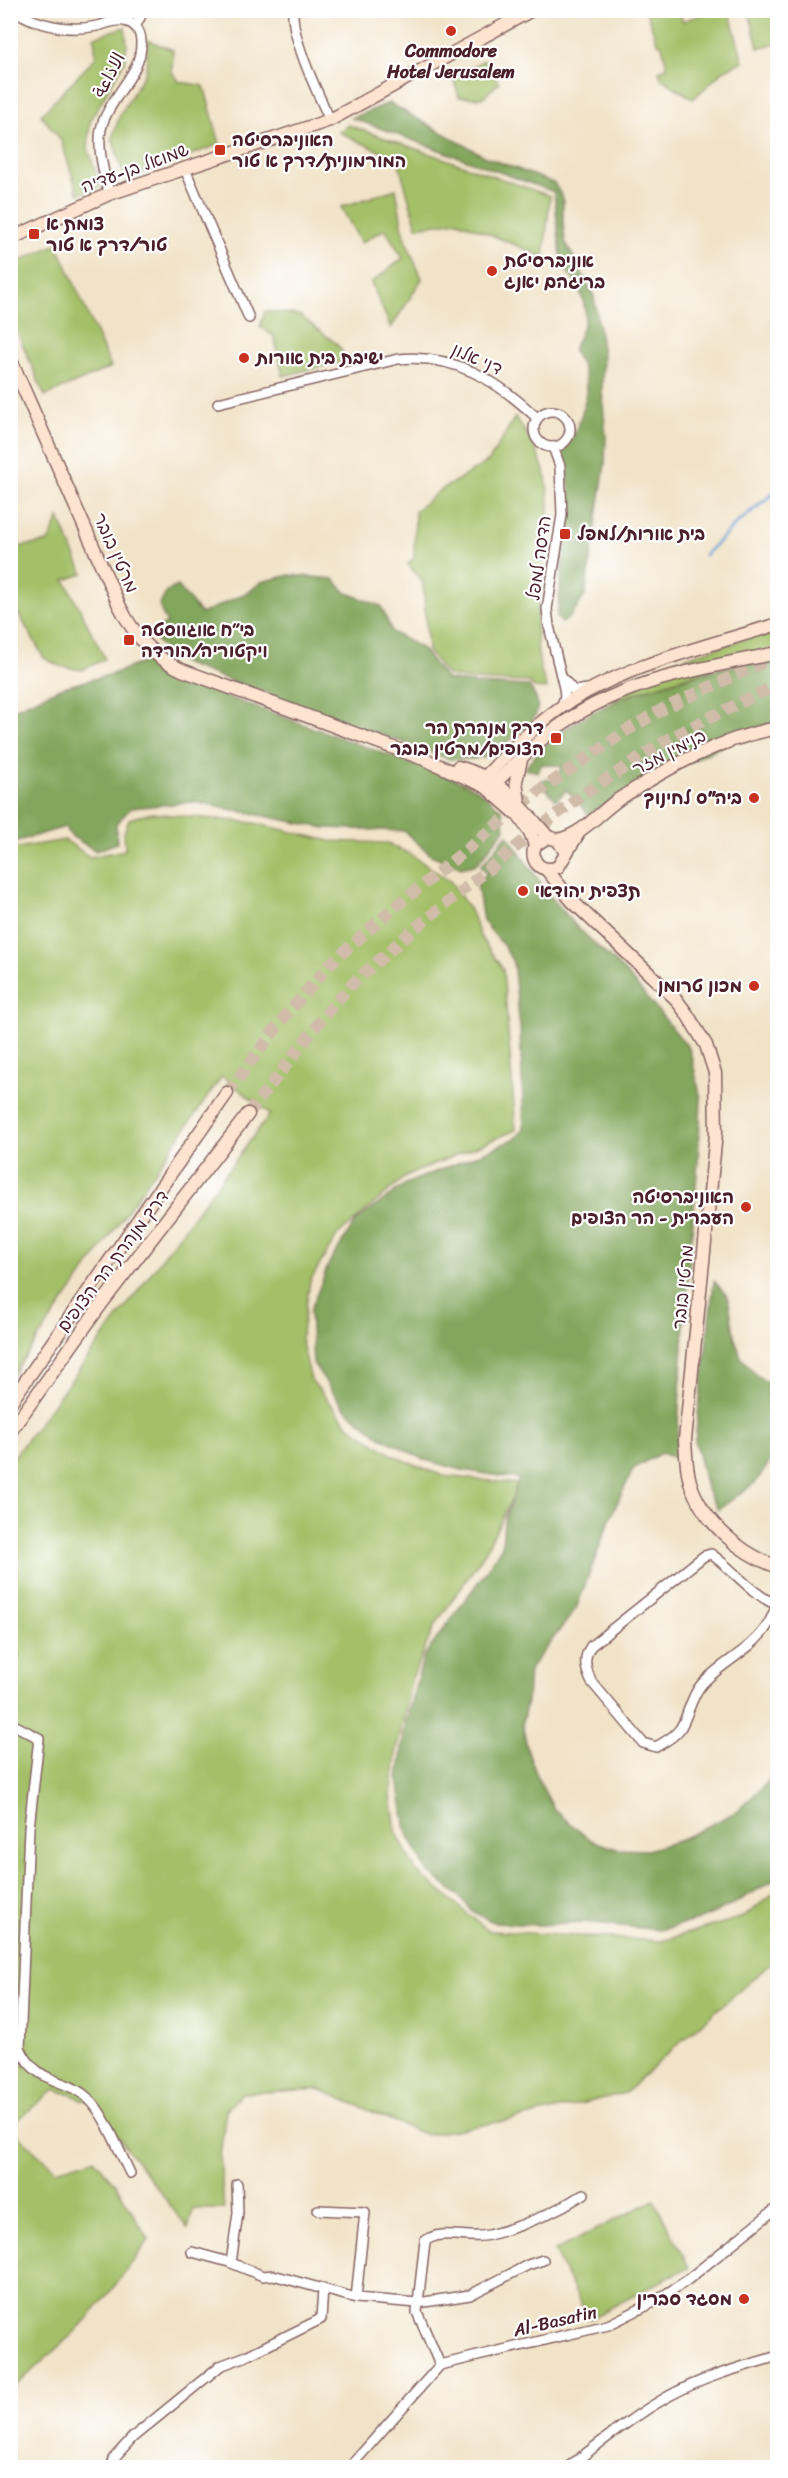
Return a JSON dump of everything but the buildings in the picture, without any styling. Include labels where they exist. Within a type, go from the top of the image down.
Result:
[{"type":"street","name":"الاذاعة","points":[[14,10],[34,21],[64,28],[95,27],[124,21],[136,25],[141,37],[136,65],[112,104],[103,123],[100,138],[109,195]]},
{"type":"street","points":[[136,25],[144,10]]},
{"type":"street","points":[[293,10],[297,33],[311,79],[330,120]]},
{"type":"street","name":"שמואל בן-עדיה","points":[[10,239],[109,195],[330,120],[532,10]]},
{"type":"street","points":[[185,169],[249,318]]},
{"type":"street","name":"דני אלון","points":[[218,403],[398,359],[419,357],[448,362],[480,375],[513,396],[537,418]]},
{"type":"street","name":"מרטין בובר","points":[[10,358],[119,605],[130,626],[146,647],[160,659],[182,670],[489,781],[518,815],[530,832],[535,845]]},
{"type":"street","points":[[550,410],[562,413],[570,424],[569,436],[560,445],[553,447],[544,445],[536,438],[534,426],[537,418],[550,410]]},
{"type":"street","name":"הדסה למפל","points":[[553,447],[560,466],[562,515],[547,609],[565,696],[561,708]]},
{"type":"street","points":[[489,781],[505,756],[561,708],[598,687],[653,664],[777,624]]},
{"type":"street","points":[[489,781],[567,720],[624,692],[668,677],[777,652]]},
{"type":"street","points":[[559,674],[574,691],[598,687]]},
{"type":"street","name":"בנימין מזר","points":[[553,839],[572,835],[617,801],[672,766],[746,736],[777,728]]},
{"type":"street","points":[[522,808],[516,792],[516,781],[518,768],[526,753]]},
{"type":"street","points":[[465,768],[477,767],[505,756]]},
{"type":"street","name":"מרטין בובר","points":[[424,759],[465,768],[489,781],[522,808],[553,839]]},
{"type":"street","name":"בנימין מזר","points":[[564,859],[573,840],[586,826]]},
{"type":"street","points":[[553,839],[565,848],[564,859],[558,867],[547,870],[537,865],[534,860],[535,845],[553,839]]},
{"type":"street","name":"מרטין בובר","points":[[564,859],[568,887],[584,911]]},
{"type":"street","name":"מרטין בובר","points":[[547,870],[564,892],[675,998],[698,1030],[712,1062],[717,1087],[716,1133],[685,1440],[687,1468],[698,1501],[715,1524],[743,1549],[777,1567]]},
{"type":"street","name":"דרך מנהרת הר הצופים","points":[[10,1403],[226,1093]]},
{"type":"street","name":"דרך מנהרת הר הצופים","points":[[10,1432],[102,1303],[248,1114]]},
{"type":"street","points":[[711,1554],[726,1564],[758,1596],[777,1605],[767,1628],[700,1687],[688,1708],[680,1729],[656,1747],[643,1743],[591,1681],[587,1672],[586,1653],[591,1646],[704,1556],[711,1554]]},
{"type":"street","points":[[10,1723],[39,1738],[29,1828],[20,2048],[25,2059],[40,2075],[69,2087],[89,2099],[105,2123],[130,2173]]},
{"type":"street","points":[[231,2263],[238,2213],[237,2184]]},
{"type":"street","points":[[349,2468],[440,2365],[417,2312],[425,2241],[434,2235],[486,2235],[517,2226],[567,2205],[584,2194]]},
{"type":"street","name":"Al-Basatin","points":[[440,2365],[608,2325],[654,2302],[686,2282],[777,2207]]},
{"type":"street","points":[[318,2210],[365,2212],[356,2298]]},
{"type":"street","points":[[192,2252],[231,2263],[263,2276],[273,2275],[356,2298],[418,2303],[470,2295],[528,2265],[543,2260]]},
{"type":"street","points":[[117,2468],[113,2459],[133,2437],[220,2366],[244,2357],[321,2319],[323,2289]]},
{"type":"street","points":[[567,2468],[636,2416],[670,2395],[710,2377],[777,2356]]},
{"type":"green space","points":[[646,11],[679,11],[683,21],[712,11],[729,11],[743,61],[723,71],[693,99],[662,79],[659,71],[667,67],[662,45],[657,42]]},
{"type":"green space","points":[[749,11],[777,11],[777,43],[758,48]]},
{"type":"green space","points":[[125,27],[127,45],[124,62],[90,122],[88,148],[101,187],[78,194],[61,140],[41,115],[96,57],[94,37]]},
{"type":"green space","points":[[148,40],[173,50],[172,72],[180,82],[204,86],[220,144],[125,179],[112,138],[120,115],[146,71]]},
{"type":"green space","points":[[484,60],[499,83],[482,98],[459,97],[453,78]]},
{"type":"green space","points":[[389,103],[486,157],[554,183],[563,198],[565,241],[594,296],[603,355],[602,392],[606,436],[605,464],[585,596],[570,617],[562,623],[557,618],[570,490],[563,452],[579,423],[585,400],[585,377],[573,350],[584,323],[585,308],[580,292],[562,267],[554,192],[352,118]]},
{"type":"green space","points":[[348,125],[550,196],[544,257],[458,221],[417,227],[398,160],[339,132]]},
{"type":"green space","points":[[396,189],[404,236],[422,279],[391,328],[371,283],[403,258],[385,229],[361,243],[341,207]]},
{"type":"green space","points":[[57,244],[111,367],[45,396],[11,318],[11,265]]},
{"type":"green space","points":[[265,311],[299,315],[337,344],[348,360],[283,376],[274,336],[260,327]]},
{"type":"green space","points":[[515,417],[534,446],[546,479],[549,505],[548,531],[537,635],[539,662],[547,689],[534,688],[529,682],[470,680],[447,675],[428,651],[423,583],[408,564],[414,558],[415,511],[439,491],[489,461]]},
{"type":"green space","points":[[59,518],[83,574],[65,580],[105,659],[82,670],[59,666],[44,658],[11,601],[11,565],[17,547],[48,542]]},
{"type":"green space","points":[[290,575],[334,579],[345,592],[381,606],[392,632],[421,648],[446,679],[476,684],[529,686],[537,702],[536,715],[527,726],[493,754],[475,759],[449,759],[185,664],[161,646],[149,631],[167,624],[159,606],[167,591],[178,586],[201,614],[250,591],[261,582]]},
{"type":"green space","points":[[777,629],[777,648],[572,713],[569,707],[623,680]]},
{"type":"green space","points":[[777,657],[777,725],[760,727],[604,805],[589,815],[567,790],[556,800],[540,783],[545,779],[557,781],[562,766],[542,764],[538,772],[525,769],[546,744],[573,724],[604,707],[639,692],[675,681]]},
{"type":"green space","points":[[147,661],[194,685],[455,779],[478,790],[502,810],[505,829],[477,864],[461,868],[431,855],[404,831],[325,828],[193,802],[131,808],[116,824],[117,843],[96,851],[71,836],[65,827],[11,843],[10,711],[60,688],[112,674]]},
{"type":"green space","points":[[152,813],[254,823],[330,841],[386,843],[410,854],[451,882],[470,910],[481,938],[503,969],[516,1130],[406,1176],[337,1236],[310,1281],[301,1339],[311,1380],[348,1425],[394,1456],[443,1476],[519,1484],[484,1554],[435,1625],[411,1681],[396,1755],[391,1796],[396,1831],[416,1871],[489,1931],[661,1941],[743,1917],[777,1891],[777,1958],[625,2093],[526,2117],[426,2135],[319,2089],[242,2093],[226,2110],[220,2156],[224,2209],[193,2209],[188,2229],[93,2103],[55,2089],[11,2125],[10,1462],[270,1114],[222,1076],[11,1377],[11,849],[65,840],[90,857],[125,850],[124,833],[129,819]]},
{"type":"green space","points":[[507,835],[550,896],[576,926],[628,975],[689,1048],[701,1099],[676,1458],[661,1453],[634,1468],[612,1514],[576,1609],[529,1670],[527,1701],[522,1723],[528,1752],[540,1783],[554,1809],[593,1841],[617,1849],[647,1850],[678,1841],[736,1812],[769,1781],[777,1756],[777,1878],[732,1905],[698,1920],[660,1930],[583,1922],[539,1925],[495,1923],[473,1912],[460,1897],[427,1871],[406,1830],[398,1779],[406,1719],[424,1656],[502,1546],[504,1521],[519,1479],[462,1470],[425,1460],[379,1436],[343,1407],[313,1363],[310,1311],[329,1263],[356,1221],[405,1184],[497,1147],[516,1138],[524,1129],[520,1027],[513,962],[503,945],[483,921],[477,884],[487,873],[481,866]]},
{"type":"green space","points":[[714,1281],[728,1297],[735,1339],[741,1357],[755,1374],[778,1390],[777,1437],[768,1465],[756,1482],[718,1510],[706,1488],[695,1441]]},
{"type":"green space","points":[[10,2128],[56,2170],[94,2159],[114,2182],[149,2240],[107,2296],[78,2329],[11,2390]]},
{"type":"green space","points":[[654,2200],[689,2267],[589,2319],[554,2251]]},
{"type":"waterway","points":[[705,555],[738,522],[778,490]]},
{"type":"tunnel","points":[[227,1093],[283,1019],[331,963],[394,908],[539,791],[626,731],[663,709],[776,656]]},
{"type":"tunnel","points":[[248,1114],[352,984],[413,930],[590,790],[673,736],[778,684]]},
{"type":"place","name":"Commodore Hotel Jerusalem","points":[[451,31]]},
{"type":"place","name":"האוניברסיטה המורמונית/דרך א טור","points":[[220,150]]},
{"type":"place","name":"צומת א טור/דרך א טור","points":[[34,234]]},
{"type":"place","name":"אוניברסיטת בריגהם יאנג","points":[[492,271]]},
{"type":"place","name":"ישיבת בית אורות","points":[[244,358]]},
{"type":"place","name":"בית אורות/למפל","points":[[565,534]]},
{"type":"place","name":"בי״ח אוגווסטה ויקטוריה/הורדה","points":[[129,640]]},
{"type":"place","name":"דרך מנהרת הר הצופים/מרטין בובר","points":[[556,738]]},
{"type":"place","name":"ביה\"ס לחינוך","points":[[754,798]]},
{"type":"place","name":"תצפית יהודאי","points":[[523,891]]},
{"type":"place","name":"מכון טרומן","points":[[754,986]]},
{"type":"place","name":"האוניברסיטה העברית - הר הצופים","points":[[746,1207]]},
{"type":"place","name":"מסגד סברין","points":[[744,2299]]}]
